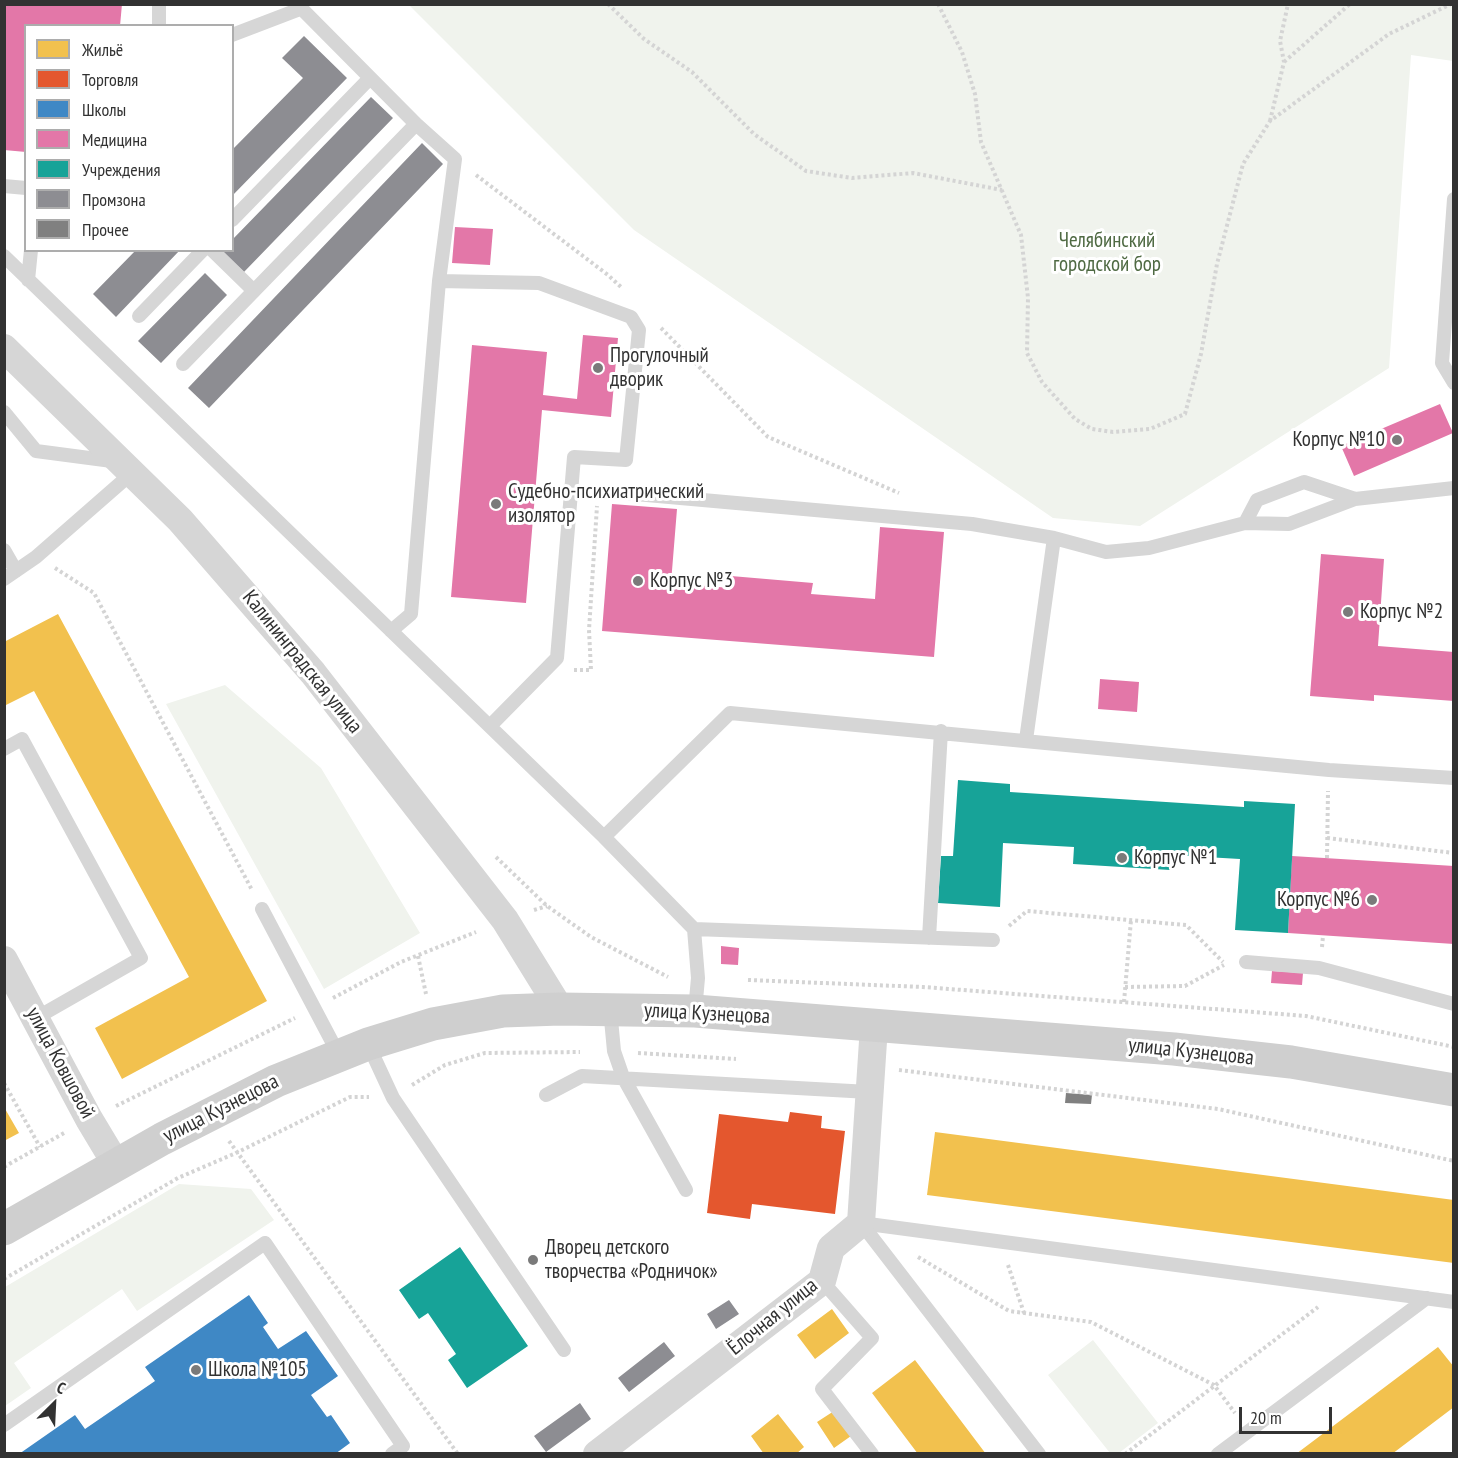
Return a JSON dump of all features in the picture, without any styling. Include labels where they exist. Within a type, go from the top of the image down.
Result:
[{"type":"street","name":"Калининградская улица","points":[[4,348],[127,467],[234,579],[306,664],[505,920],[560,1008]]},
{"type":"street","name":"улица Ковшовой","points":[[4,960],[89,1119],[116,1164]]},
{"type":"street","name":"улица Кузнецова","points":[[4,1228],[212,1112],[276,1081],[354,1049],[433,1024],[502,1011],[560,1008],[695,1011],[1174,1049],[1291,1062],[1454,1090]]},
{"type":"street","points":[[861,1223],[874,1026]]},
{"type":"street","name":"Ёлочная улица","points":[[597,1454],[822,1281],[831,1248],[861,1223]]},
{"type":"lane","points":[[159,4],[159,24]]},
{"type":"lane","points":[[234,34],[299,7],[416,124],[455,159],[439,280],[411,614],[391,632]]},
{"type":"lane","points":[[234,218],[370,78]]},
{"type":"lane","points":[[183,364],[416,124]]},
{"type":"lane","points":[[4,186],[24,188]]},
{"type":"lane","points":[[1454,199],[1442,363],[1454,383]]},
{"type":"lane","points":[[28,280],[31,252]]},
{"type":"lane","points":[[139,316],[201,252]]},
{"type":"lane","points":[[214,252],[254,291]]},
{"type":"lane","points":[[4,256],[604,837],[694,929],[698,978],[695,1011]]},
{"type":"lane","points":[[439,280],[539,283],[631,317],[639,330],[626,460],[574,457],[557,658],[489,726]]},
{"type":"lane","points":[[4,412],[36,451],[127,467]]},
{"type":"lane","points":[[4,550],[10,575],[36,557],[127,467]]},
{"type":"lane","points":[[1245,523],[1257,500],[1304,482],[1355,499]]},
{"type":"lane","points":[[613,492],[972,524],[1054,538],[1106,552],[1149,548],[1245,523],[1289,524],[1355,499],[1454,488]]},
{"type":"lane","points":[[1026,740],[1054,538]]},
{"type":"lane","points":[[604,837],[730,713],[941,731],[1329,770],[1454,778]]},
{"type":"lane","points":[[929,938],[941,731]]},
{"type":"lane","points":[[4,749],[22,739],[141,958],[36,1018]]},
{"type":"lane","points":[[262,909],[314,1008],[354,1049],[393,1098],[564,1350]]},
{"type":"lane","points":[[694,929],[993,940]]},
{"type":"lane","points":[[1246,962],[1319,968],[1454,1004]]},
{"type":"lane","points":[[609,1009],[614,1051],[623,1077],[686,1190]]},
{"type":"lane","points":[[546,1095],[582,1076],[869,1080]]},
{"type":"lane","points":[[861,1223],[1454,1302]]},
{"type":"lane","points":[[861,1223],[1039,1454]]},
{"type":"lane","points":[[4,1425],[265,1243],[403,1446],[392,1454]]},
{"type":"lane","points":[[822,1281],[872,1338],[822,1389],[872,1454]]},
{"type":"lane","points":[[1218,1454],[1427,1298]]},
{"type":"path","points":[[608,4],[644,39],[692,72],[754,134],[806,171],[852,178],[913,173],[1003,190]]},
{"type":"path","points":[[938,4],[962,52],[975,94],[981,142],[1022,235],[1028,298],[1027,353],[1042,382],[1075,419],[1092,429],[1113,432],[1150,429],[1185,414],[1200,354],[1217,264],[1243,164],[1270,121],[1284,62],[1280,41],[1288,4]]},
{"type":"path","points":[[1284,62],[1350,4]]},
{"type":"path","points":[[1270,121],[1389,34],[1450,4]]},
{"type":"path","points":[[455,159],[608,275],[625,292]]},
{"type":"path","points":[[658,326],[768,436],[910,498]]},
{"type":"path","points":[[546,669],[591,670],[589,630],[597,505]]},
{"type":"path","points":[[36,557],[94,593],[262,909]]},
{"type":"path","points":[[1327,858],[1329,770]]},
{"type":"path","points":[[1327,838],[1454,853]]},
{"type":"path","points":[[4,1167],[89,1119],[314,1008],[401,962],[505,920],[547,906]]},
{"type":"path","points":[[993,940],[1027,912],[1186,925],[1225,965],[1185,986],[1125,987]]},
{"type":"path","points":[[1124,1002],[1131,920]]},
{"type":"path","points":[[4,1280],[178,1178],[236,1153],[350,1097],[393,1098],[446,1065],[485,1053],[614,1051],[742,1060]]},
{"type":"path","points":[[869,1080],[928,1073],[1218,1109],[1454,1161]]},
{"type":"path","points":[[4,1083],[39,1147]]},
{"type":"path","points":[[212,1112],[236,1153],[458,1454]]},
{"type":"path","points":[[1000,1242],[1024,1313]]},
{"type":"path","points":[[910,1252],[1009,1311],[1091,1322],[1214,1386],[1248,1431]]},
{"type":"path","points":[[1125,1454],[1345,1287]]},
{"type":"green space","name":"Челябинский городской бор","points":[[409,5],[1453,5],[1453,61],[1411,55],[1389,368],[1140,526],[1053,518],[634,230]]},
{"type":"green space","points":[[225,685],[321,768],[420,933],[324,989],[166,704]]},
{"type":"green space","points":[[179,1184],[251,1189],[274,1220],[137,1311],[122,1289],[14,1363],[31,1388],[5,1406],[5,1287]]},
{"type":"green space","points":[[1093,1340],[1158,1423],[1119,1453],[1110,1453],[1048,1375]]},
{"type":"building: Жильё","points":[[58,614],[267,1001],[122,1079],[95,1028],[189,977],[34,691],[4,706],[4,642]]},
{"type":"building: Жильё","points":[[4,1107],[19,1133],[4,1141]]},
{"type":"building: Жильё","points":[[935,1132],[1454,1200],[1454,1263],[927,1195]]},
{"type":"building: Жильё","points":[[832,1309],[849,1333],[815,1359],[797,1335]]},
{"type":"building: Жильё","points":[[1438,1347],[1454,1367],[1454,1407],[1392,1454],[1296,1454]]},
{"type":"building: Жильё","points":[[915,1360],[986,1454],[918,1454],[872,1393]]},
{"type":"building: Жильё","points":[[834,1411],[851,1436],[834,1448],[817,1422]]},
{"type":"building: Жильё","points":[[778,1414],[804,1447],[796,1454],[764,1454],[751,1436]]},
{"type":"building: Торговля","points":[[790,1112],[822,1116],[821,1128],[845,1131],[835,1214],[752,1204],[750,1219],[707,1213],[719,1114],[788,1122]]},
{"type":"building: Школы","points":[[249,1295],[268,1323],[263,1327],[278,1349],[306,1331],[338,1376],[311,1395],[327,1417],[331,1415],[350,1443],[335,1454],[19,1454],[75,1415],[85,1429],[155,1381],[145,1367]]},
{"type":"building: Медицина","points":[[4,4],[122,4],[120,24],[24,24],[24,152],[4,150]]},
{"type":"building: Медицина","points":[[455,227],[493,229],[490,265],[452,263]]},
{"type":"building: Медицина","name":"Судебно-психиатрический изолятор","points":[[583,335],[618,338],[611,417],[542,410],[526,603],[451,597],[472,345],[547,352],[543,395],[577,399]]},
{"type":"building: Медицина","name":"Корпус №10","points":[[1440,404],[1453,433],[1354,476],[1341,446]]},
{"type":"building: Медицина","name":"Корпус №3","points":[[612,504],[677,509],[671,583],[730,588],[731,576],[813,583],[811,594],[875,599],[880,527],[944,532],[934,657],[602,631]]},
{"type":"building: Медицина","name":"Корпус №2","points":[[1321,554],[1384,559],[1378,646],[1454,652],[1454,701],[1374,695],[1374,701],[1310,696]]},
{"type":"building: Медицина","points":[[1100,679],[1139,682],[1137,712],[1098,709]]},
{"type":"building: Медицина","name":"Корпус №6","points":[[1292,856],[1454,866],[1454,944],[1288,933]]},
{"type":"building: Медицина","points":[[721,946],[739,948],[738,965],[721,964]]},
{"type":"building: Медицина","points":[[1272,971],[1303,973],[1302,985],[1271,983]]},
{"type":"building: Учреждения","name":"Корпус №1","points":[[958,780],[1010,784],[1010,792],[1244,807],[1244,801],[1295,804],[1288,933],[1235,930],[1240,859],[1171,855],[1170,870],[1073,864],[1074,847],[1003,843],[1000,907],[938,903],[941,856],[953,856]]},
{"type":"building: Учреждения","points":[[460,1247],[528,1346],[467,1388],[448,1360],[456,1354],[428,1313],[419,1319],[399,1290]]},
{"type":"building: Промзона","points":[[304,36],[347,78],[234,194],[234,148],[303,78],[282,58]]},
{"type":"building: Промзона","points":[[371,97],[393,118],[244,272],[223,252],[234,252],[234,238]]},
{"type":"building: Промзона","points":[[422,143],[443,164],[209,408],[188,388]]},
{"type":"building: Промзона","points":[[134,252],[178,252],[116,317],[93,294]]},
{"type":"building: Промзона","points":[[205,273],[227,295],[161,363],[138,341]]},
{"type":"building: Промзона","points":[[729,1300],[739,1314],[716,1329],[707,1314]]},
{"type":"building: Промзона","points":[[664,1342],[675,1356],[629,1392],[618,1378]]},
{"type":"building: Промзона","points":[[580,1403],[591,1419],[546,1452],[534,1436]]},
{"type":"building: Прочее","points":[[1066,1093],[1092,1095],[1091,1104],[1065,1103]]},
{"type":"place","name":"Прогулочный дворик","points":[[598,368]]},
{"type":"place","name":"Корпус №10","points":[[1397,440]]},
{"type":"place","name":"Судебно-психиатрический изолятор","points":[[496,504]]},
{"type":"place","name":"Корпус №3","points":[[638,581]]},
{"type":"place","name":"Корпус №2","points":[[1348,612]]},
{"type":"place","name":"Корпус №1","points":[[1122,858]]},
{"type":"place","name":"Корпус №6","points":[[1372,900]]},
{"type":"place","name":"Дворец детского творчества «Родничок»","points":[[533,1260]]},
{"type":"place","name":"Школа №105","points":[[196,1370]]}]
